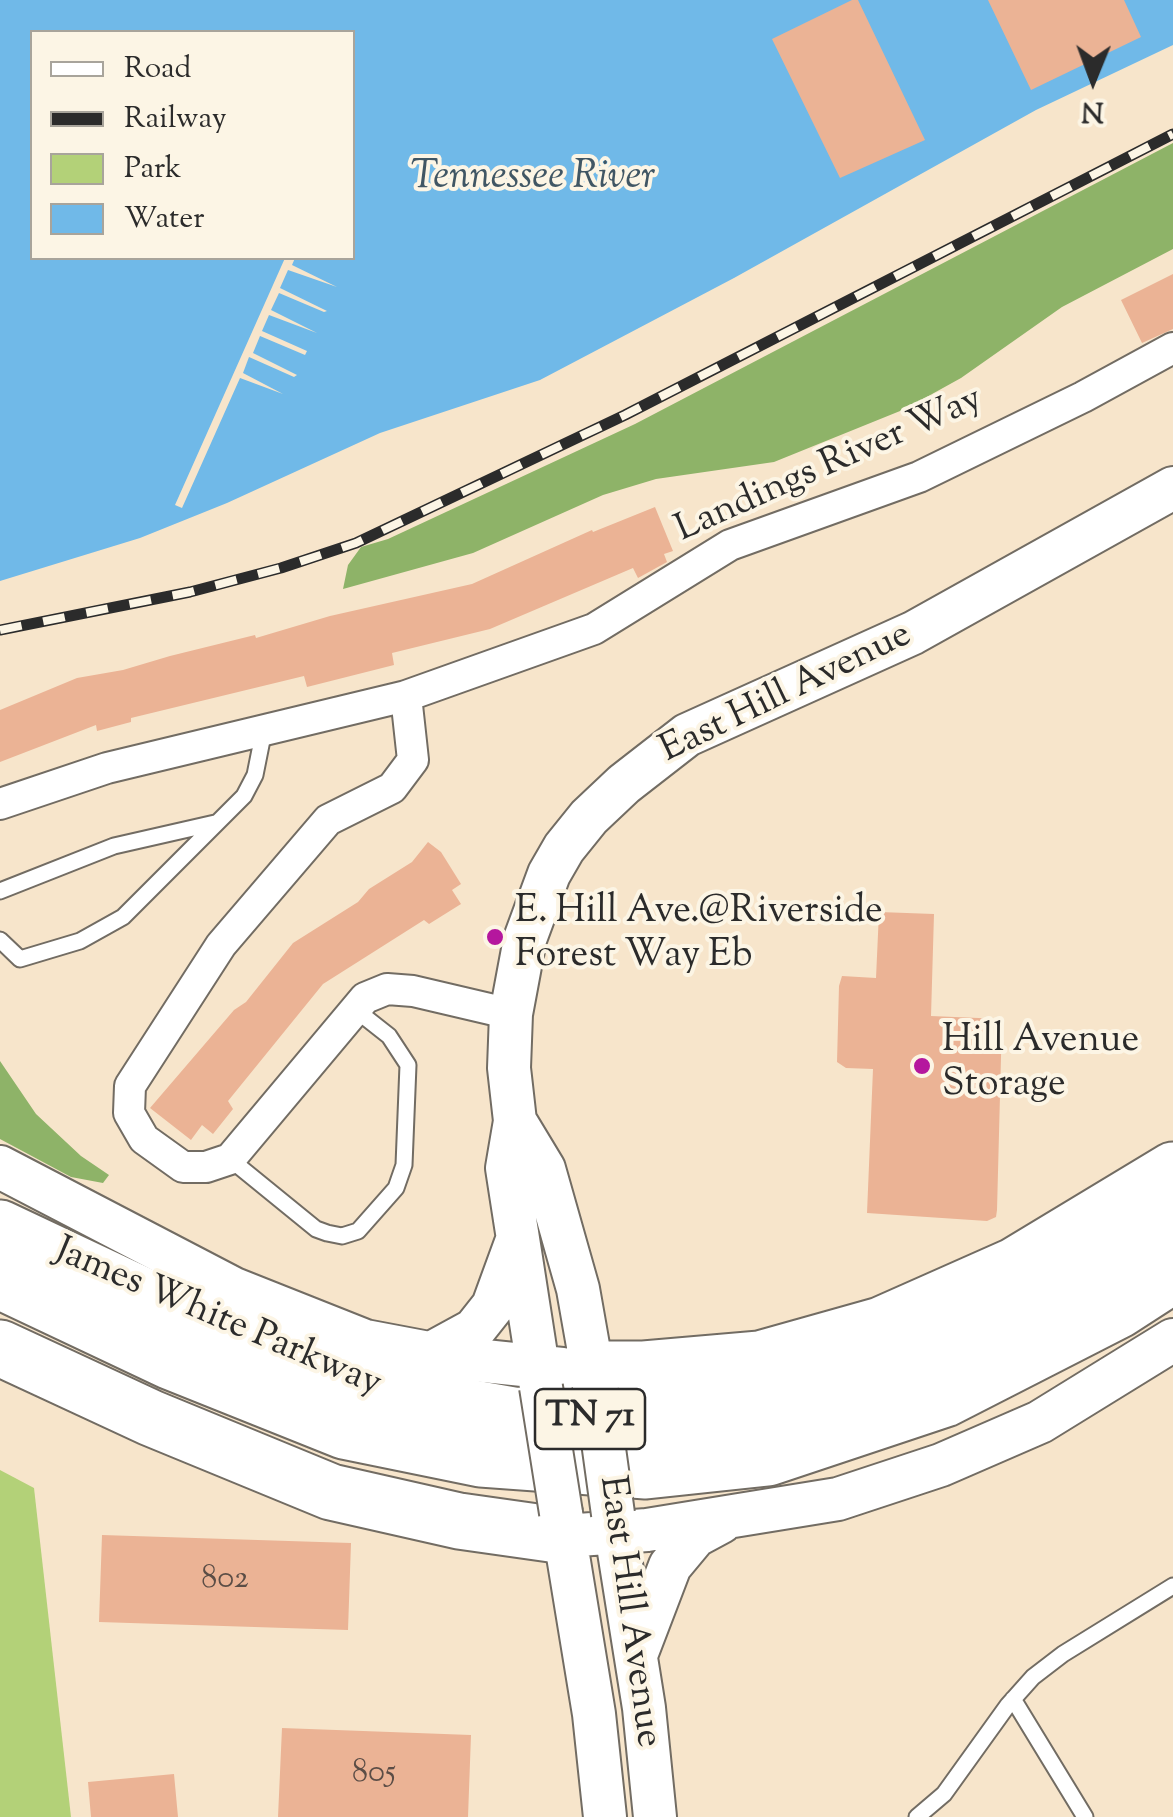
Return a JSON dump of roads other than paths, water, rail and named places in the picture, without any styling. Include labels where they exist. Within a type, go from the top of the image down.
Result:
[{"type":"highway","points":[[594,1380],[644,1369],[760,1360],[881,1325],[1014,1266],[1173,1170]]},
{"type":"highway","name":"James White Parkway","points":[[0,1228],[193,1319],[364,1389],[514,1415],[647,1421],[785,1402],[933,1355],[1173,1222]]},
{"type":"highway","name":"James White Parkway","points":[[0,1281],[169,1361],[344,1431],[480,1459],[646,1472],[768,1458],[945,1400],[1119,1310],[1173,1275]]},
{"type":"highway","points":[[0,1348],[151,1418],[332,1492],[458,1521],[588,1524]]},
{"type":"main road","name":"East Hill Avenue","points":[[655,1817],[635,1658],[539,1378],[507,1168],[515,1121],[508,1068],[510,1014],[525,939],[549,874],[589,816],[651,760],[687,735],[913,633],[1173,488]]},
{"type":"main road","name":"East Hill Avenue","points":[[515,1121],[544,1169],[578,1289],[594,1380],[588,1524],[594,1714],[604,1817]]},
{"type":"main road","points":[[0,1166],[234,1289],[365,1341],[539,1378],[594,1380]]},
{"type":"main road","points":[[430,1354],[474,1330],[493,1306],[518,1237]]},
{"type":"main road","points":[[588,1524],[726,1519],[838,1499],[941,1465],[1040,1422],[1173,1340]]},
{"type":"main road","points":[[635,1658],[670,1566],[695,1536],[726,1519]]},
{"type":"street","name":"Landings River Way","points":[[0,804],[107,768],[406,696],[594,629],[730,545],[918,476],[1083,397],[1173,348]]},
{"type":"street","points":[[406,696],[413,760],[392,788],[328,820],[221,945],[130,1086],[129,1112],[144,1138],[182,1167],[206,1167],[230,1159],[365,998],[387,990],[413,991],[510,1014]]},
{"type":"lane","points":[[0,940],[20,959],[80,941],[123,918],[244,796],[264,730]]},
{"type":"lane","points":[[0,891],[114,846],[217,823]]},
{"type":"lane","points":[[230,1159],[316,1229],[342,1236],[358,1230],[396,1188],[404,1165],[408,1065],[389,1036],[356,1010]]},
{"type":"lane","points":[[918,1817],[944,1794],[1034,1677],[1063,1654],[1173,1586]]},
{"type":"lane","points":[[1013,1700],[1085,1817]]},
{"type":"water","name":"Tennessee River","points":[[0,0],[1173,0],[1173,45],[1036,110],[734,278],[540,380],[380,433],[140,538],[0,581]]},
{"type":"railway","points":[[0,630],[190,592],[356,543],[625,415],[1173,134]]},
{"type":"place","name":"E. Hill Ave.@Riverside Forest Way Eb","points":[[495,937]]},
{"type":"place","name":"Hill Avenue Storage","points":[[922,1066]]}]
